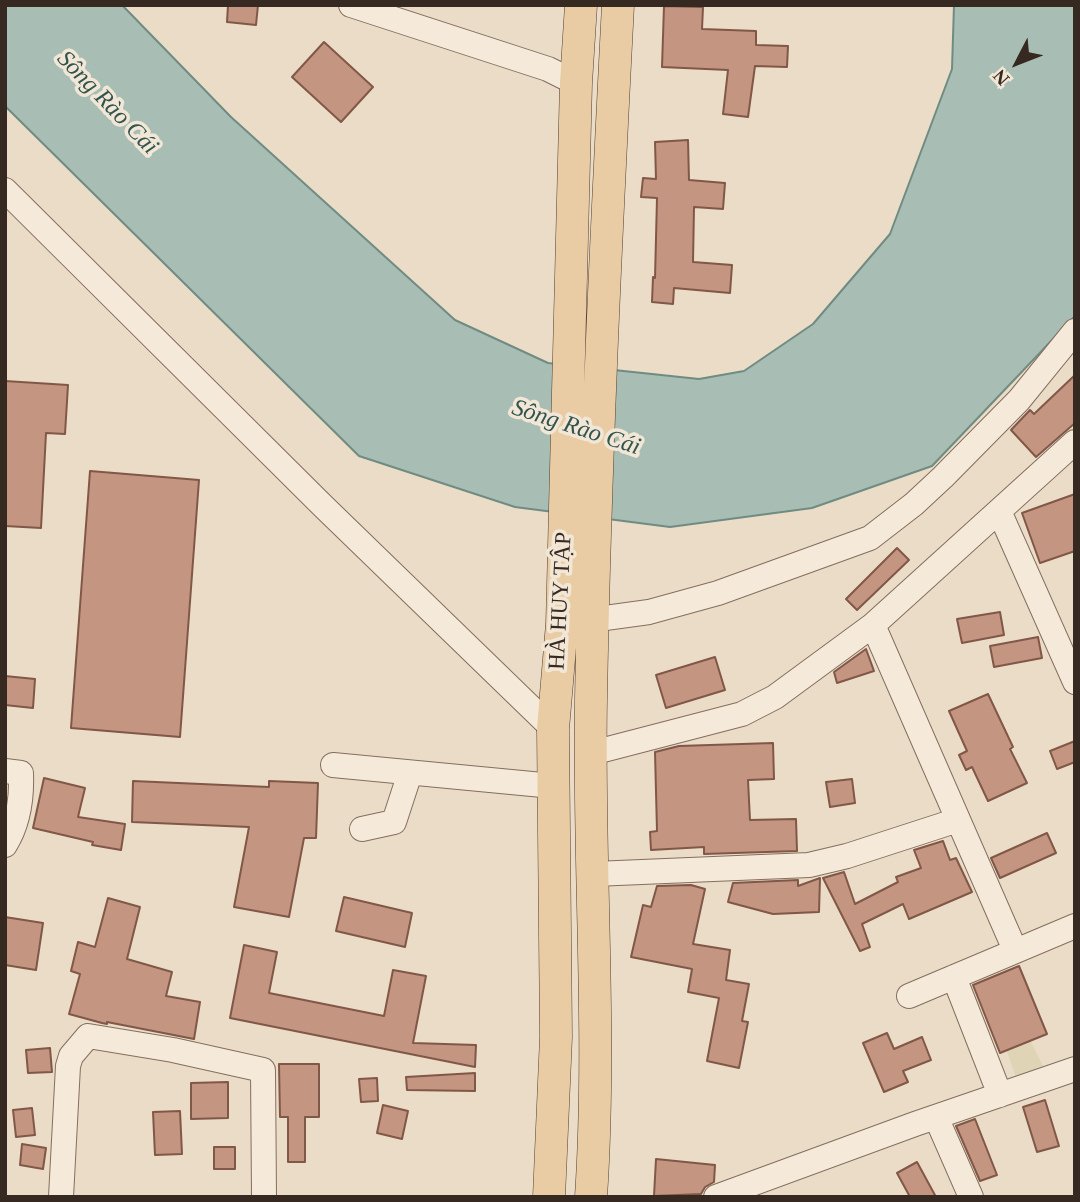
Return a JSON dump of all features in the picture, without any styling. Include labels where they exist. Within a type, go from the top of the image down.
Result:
[{"type":"main road","name":"HÀ HUY TẬP","points":[[549,1197],[556,1037],[553,729],[562,624],[576,83],[581,5]]},
{"type":"main road","name":"HÀ HUY TẬP","points":[[591,1197],[596,1120],[593,620],[602,321],[618,5]]},
{"type":"street","points":[[351,5],[548,69],[576,83]]},
{"type":"street","points":[[5,190],[323,506],[553,729]]},
{"type":"street","points":[[562,624],[649,612],[718,593],[870,538],[914,504],[943,477],[1019,400],[1075,331]]},
{"type":"street","points":[[592,753],[743,713],[775,697],[873,625],[1075,442]]},
{"type":"street","points":[[999,511],[1075,682]]},
{"type":"street","points":[[873,625],[1015,950]]},
{"type":"street","points":[[333,765],[553,786]]},
{"type":"street","points":[[5,771],[21,773],[22,798],[13,832],[5,845]]},
{"type":"street","points":[[362,829],[394,822],[410,773]]},
{"type":"street","points":[[594,874],[809,865],[847,856],[958,820]]},
{"type":"street","points":[[909,996],[1075,926]]},
{"type":"street","points":[[954,977],[1000,1095]]},
{"type":"street","points":[[61,1197],[68,1066],[71,1056],[88,1036],[173,1050],[263,1070],[264,1197]]},
{"type":"street","points":[[716,1197],[1075,1069]]},
{"type":"street","points":[[936,1117],[971,1197]]},
{"type":"shaded area","points":[[1024,1028],[1048,1076],[1019,1086],[1005,1046]]},
{"type":"water","name":"Sông Rào Cái","points":[[5,5],[122,5],[231,117],[455,320],[548,363],[699,379],[744,371],[813,324],[890,234],[952,69],[954,5],[1075,5],[1075,316],[932,466],[812,508],[670,527],[515,507],[359,456],[5,106]]},
{"type":"building","points":[[228,5],[258,5],[256,25],[227,22]]},
{"type":"building","points":[[664,6],[703,7],[702,29],[756,31],[756,45],[788,46],[787,67],[755,66],[748,117],[723,114],[728,70],[662,67]]},
{"type":"building","points":[[324,42],[373,87],[341,122],[292,77]]},
{"type":"building","points":[[688,140],[689,180],[725,183],[723,209],[694,207],[693,262],[732,265],[730,293],[674,288],[673,304],[652,302],[657,198],[641,197],[643,178],[656,179],[655,142]]},
{"type":"building","points":[[1075,375],[1075,423],[1036,457],[1011,430],[1030,410],[1034,414]]},
{"type":"building","points":[[5,381],[68,385],[65,434],[46,433],[41,528],[5,526]]},
{"type":"building","points":[[90,471],[199,480],[180,737],[71,728]]},
{"type":"building","points":[[1075,494],[1075,551],[1040,563],[1022,513]]},
{"type":"building","points":[[897,548],[909,560],[857,610],[846,599]]},
{"type":"building","points":[[1000,612],[1004,635],[962,643],[957,619]]},
{"type":"building","points":[[1038,637],[1042,658],[994,667],[990,646]]},
{"type":"building","points":[[866,649],[874,671],[837,683],[834,672]]},
{"type":"building","points":[[715,657],[725,690],[666,708],[656,675]]},
{"type":"building","points":[[5,676],[35,679],[33,708],[5,705]]},
{"type":"building","points":[[988,694],[1027,783],[988,801],[972,767],[966,770],[959,755],[967,751],[949,711]]},
{"type":"building","points":[[1075,741],[1075,762],[1057,769],[1050,751]]},
{"type":"building","points":[[773,743],[774,779],[748,780],[750,820],[796,819],[797,851],[704,854],[704,847],[651,850],[650,832],[657,831],[655,752],[679,746]]},
{"type":"building","points":[[44,778],[85,788],[78,817],[125,824],[121,850],[92,845],[93,842],[33,828]]},
{"type":"building","points":[[852,779],[855,803],[830,807],[826,782]]},
{"type":"building","points":[[133,781],[269,787],[269,781],[318,783],[316,838],[304,838],[289,917],[234,907],[249,827],[132,822]]},
{"type":"building","points":[[1047,833],[1056,853],[1000,878],[991,858]]},
{"type":"building","points":[[943,841],[950,860],[956,858],[972,892],[909,919],[903,904],[862,924],[870,947],[860,951],[823,878],[844,872],[855,904],[898,882],[896,877],[921,868],[914,850]]},
{"type":"building","points":[[820,878],[819,912],[773,914],[728,902],[733,883],[798,880],[798,886]]},
{"type":"building","points":[[691,885],[705,889],[693,944],[730,950],[726,980],[749,984],[742,1021],[748,1022],[739,1068],[707,1061],[719,998],[688,992],[692,969],[631,957],[643,905],[651,907],[657,886]]},
{"type":"building","points":[[344,897],[412,913],[405,947],[336,931]]},
{"type":"building","points":[[108,898],[140,907],[127,959],[172,972],[166,996],[200,1002],[194,1039],[102,1023],[69,1014],[80,974],[71,971],[78,942],[95,947]]},
{"type":"building","points":[[5,917],[43,923],[36,970],[5,965]]},
{"type":"building","points":[[244,945],[277,952],[269,993],[384,1016],[393,970],[426,976],[413,1043],[476,1045],[475,1067],[230,1018]]},
{"type":"building","points":[[1019,966],[1047,1034],[1000,1053],[973,985]]},
{"type":"building","points":[[887,1033],[894,1049],[922,1037],[931,1060],[903,1071],[908,1082],[884,1092],[863,1043]]},
{"type":"building","points":[[50,1048],[52,1072],[28,1073],[26,1050]]},
{"type":"building","points":[[279,1064],[319,1064],[319,1117],[305,1117],[305,1162],[288,1162],[288,1117],[280,1117]]},
{"type":"building","points":[[475,1073],[475,1091],[407,1090],[406,1077]]},
{"type":"building","points":[[377,1078],[378,1101],[361,1102],[359,1079]]},
{"type":"building","points":[[228,1082],[228,1118],[191,1119],[191,1083]]},
{"type":"building","points":[[1045,1100],[1059,1146],[1037,1152],[1023,1107]]},
{"type":"building","points":[[383,1105],[408,1111],[402,1139],[377,1133]]},
{"type":"building","points":[[32,1108],[35,1135],[16,1137],[13,1110]]},
{"type":"building","points":[[180,1111],[182,1154],[155,1155],[153,1112]]},
{"type":"building","points":[[975,1119],[997,1175],[980,1181],[956,1126]]},
{"type":"building","points":[[22,1144],[46,1148],[43,1169],[20,1165]]},
{"type":"building","points":[[214,1147],[235,1147],[235,1169],[214,1169]]},
{"type":"building","points":[[656,1159],[715,1165],[714,1182],[705,1187],[701,1194],[654,1196]]},
{"type":"building","points":[[917,1162],[936,1197],[910,1197],[897,1173]]}]
